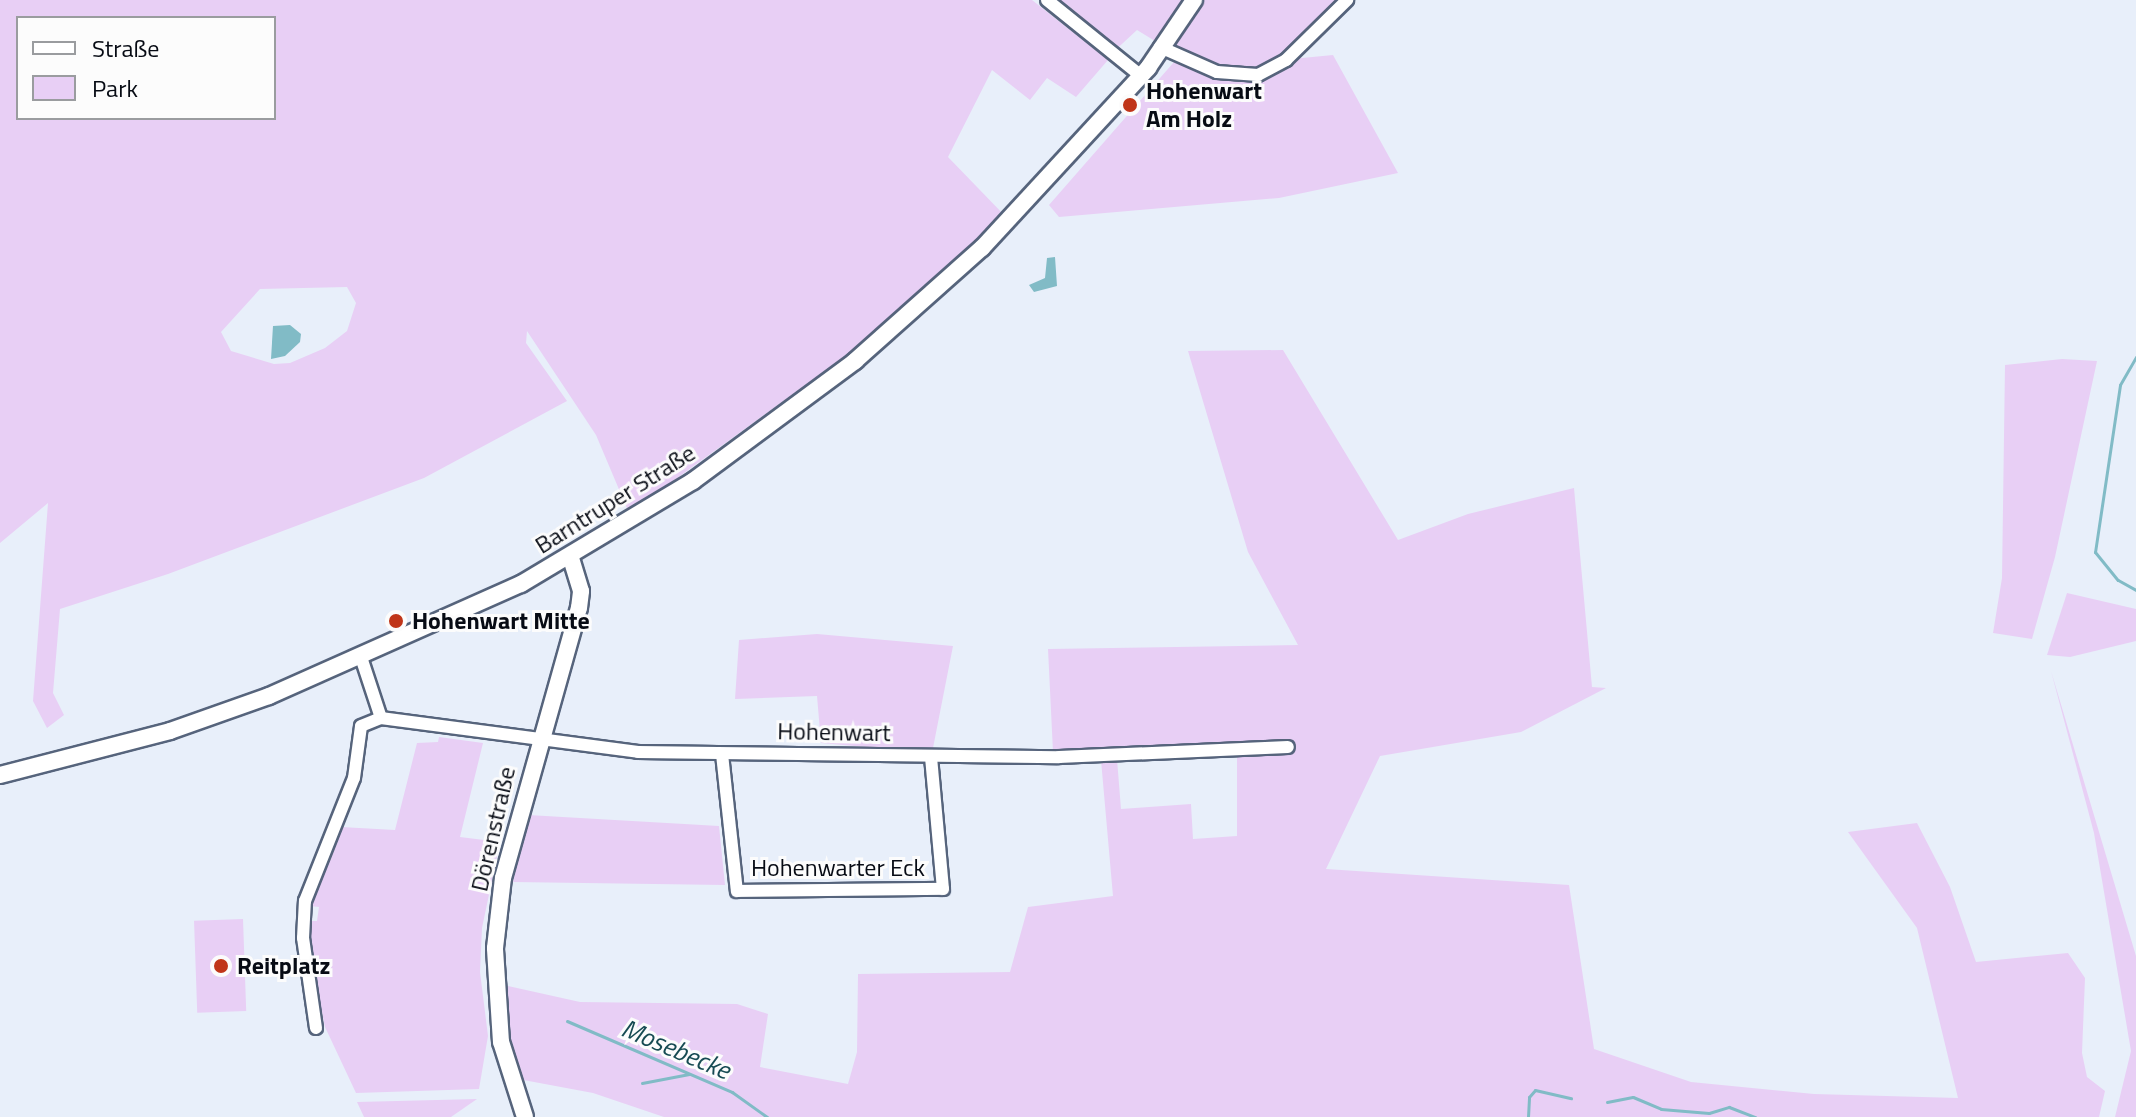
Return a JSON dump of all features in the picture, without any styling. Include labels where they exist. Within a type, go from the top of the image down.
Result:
[{"type":"main road","name":"Barntruper Straße","points":[[0,775],[219,715],[361,657],[570,556],[735,452],[894,329],[1035,195],[1140,75],[1194,0]]},
{"type":"main road","name":"Dörenstraße","points":[[525,1117],[501,1042],[495,948],[503,878],[539,738],[579,608],[581,591],[570,556]]},
{"type":"street","points":[[1047,0],[1140,75]]},
{"type":"street","points":[[1160,47],[1217,72],[1258,75],[1286,60],[1347,0]]},
{"type":"street","points":[[316,1028],[304,954],[305,901],[354,778],[361,726],[381,718],[361,657]]},
{"type":"street","name":"Hohenwart","points":[[381,718],[638,752],[1059,757],[1288,747]]},
{"type":"street","name":"Hohenwarter Eck","points":[[722,754],[737,891],[943,889],[931,757]]},
{"type":"green space","points":[[0,0],[1032,0],[1108,60],[1076,97],[1047,78],[1030,100],[992,70],[948,157],[1007,218],[851,352],[629,513],[596,435],[527,331],[526,343],[567,401],[424,478],[168,574],[60,609],[53,693],[64,715],[47,728],[33,701],[48,503],[0,543]],"holes":[[[347,287],[356,303],[347,331],[325,348],[290,363],[274,364],[231,351],[221,332],[260,289]]]},
{"type":"green space","points":[[1043,0],[1344,0],[1315,31],[1266,68],[1241,74],[1173,52],[1137,30],[1109,56]]},
{"type":"green space","points":[[1333,55],[1398,173],[1279,198],[1059,217],[1049,205],[1174,62],[1231,79],[1292,59]]},
{"type":"green space","points":[[1283,350],[1398,540],[1468,514],[1574,488],[1592,687],[1606,688],[1521,732],[1380,756],[1326,869],[1569,885],[1594,1049],[1691,1082],[1814,1094],[1958,1098],[1917,928],[1848,832],[1917,823],[1950,887],[1976,962],[2068,953],[2085,978],[2082,1053],[2087,1077],[2105,1091],[2099,1117],[664,1117],[593,1093],[518,1079],[506,1032],[503,985],[580,1002],[737,1004],[768,1014],[760,1067],[848,1084],[857,1052],[858,974],[1010,972],[1028,907],[1113,896],[1101,760],[1117,759],[1121,809],[1191,804],[1193,839],[1237,836],[1237,750],[1053,752],[1048,649],[1298,645],[1248,552],[1188,351]]},
{"type":"green space","points":[[2062,359],[2097,361],[2055,557],[2032,639],[1993,633],[2002,578],[2005,365]]},
{"type":"green space","points":[[2067,593],[2136,609],[2136,641],[2070,657],[2047,655]]},
{"type":"green space","points":[[817,634],[953,646],[932,753],[821,743],[817,696],[735,699],[739,640]]},
{"type":"green space","points":[[2051,671],[2136,956],[2136,1117],[2115,1117],[2131,1051],[2094,833]]},
{"type":"green space","points":[[439,737],[483,743],[460,837],[500,842],[482,928],[480,972],[488,1036],[479,1089],[356,1093],[325,1027],[309,948],[309,921],[317,921],[319,907],[310,906],[341,827],[395,830],[417,743],[438,742]]},
{"type":"green space","points":[[528,815],[719,826],[725,885],[513,882]]},
{"type":"green space","name":"Reitplatz","points":[[243,919],[246,1011],[197,1013],[194,921]]},
{"type":"green space","points":[[477,1099],[451,1117],[364,1117],[357,1102]]},
{"type":"water","points":[[1055,257],[1057,286],[1034,292],[1029,285],[1045,278],[1047,258]]},
{"type":"water","points":[[290,325],[301,334],[300,342],[285,356],[271,359],[273,326]]},
{"type":"waterway","points":[[2136,357],[2120,385],[2095,552],[2118,580],[2136,590]]},
{"type":"waterway","name":"Mosebecke","points":[[567,1021],[732,1092],[767,1117]]},
{"type":"waterway","points":[[642,1083],[689,1074]]},
{"type":"waterway","name":"Mosebecke","points":[[1528,1117],[1529,1097],[1535,1090],[1571,1098]]},
{"type":"waterway","name":"Mosebecke","points":[[1607,1102],[1633,1097],[1661,1109],[1709,1113],[1729,1107],[1755,1117]]},
{"type":"place","name":"Hohenwart Am Holz","points":[[1130,105]]},
{"type":"place","name":"Hohenwart Mitte","points":[[396,621]]},
{"type":"place","name":"Reitplatz","points":[[221,966]]}]
